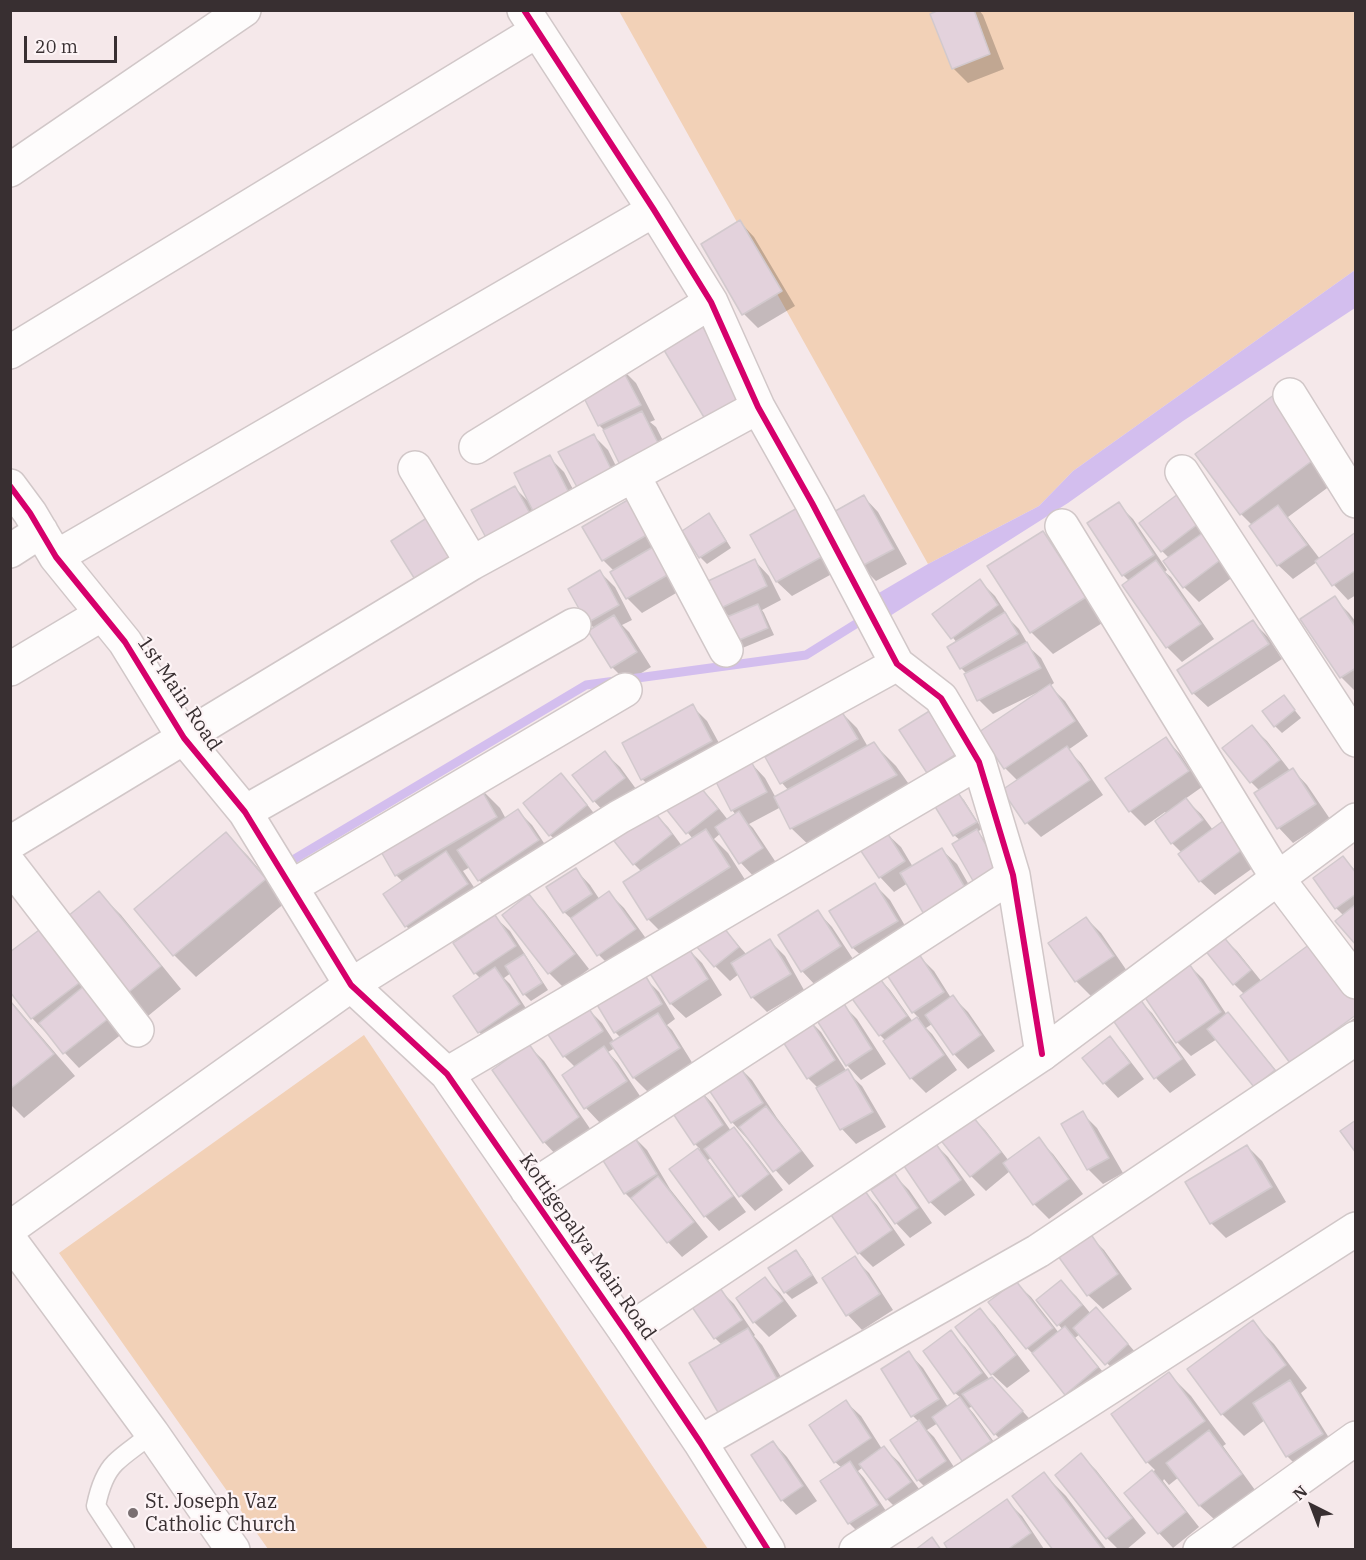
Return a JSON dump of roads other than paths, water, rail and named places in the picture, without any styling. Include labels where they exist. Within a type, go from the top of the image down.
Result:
[{"type":"street","points":[[10,170],[244,10]]},
{"type":"street","points":[[10,352],[530,21],[654,210],[711,302],[758,407],[812,503],[897,664],[941,698],[979,762],[1013,875],[1042,1054]]},
{"type":"street","points":[[10,551],[48,544],[654,210]]},
{"type":"street","points":[[476,447],[711,302]]},
{"type":"street","points":[[1290,395],[1356,501]]},
{"type":"street","points":[[10,843],[472,563],[758,407]]},
{"type":"street","points":[[415,468],[472,563]]},
{"type":"street","points":[[1182,472],[1356,740]]},
{"type":"street","points":[[633,475],[726,650]]},
{"type":"street","name":"1st Main Road","points":[[10,486],[30,513],[48,544],[125,642],[183,738],[245,812],[351,985]]},
{"type":"street","points":[[1062,526],[1278,879],[1356,982]]},
{"type":"street","points":[[10,669],[102,614]]},
{"type":"street","points":[[245,812],[574,625]]},
{"type":"street","points":[[10,1228],[351,985],[619,817],[897,664]]},
{"type":"street","points":[[291,887],[625,690]]},
{"type":"street","points":[[447,1074],[979,762]]},
{"type":"street","points":[[626,1332],[1042,1054],[1356,820]]},
{"type":"street","points":[[10,865],[137,1030]]},
{"type":"street","points":[[527,1190],[1013,875]]},
{"type":"street","name":"Kottigepalya Main Road","points":[[351,985],[447,1074],[626,1332],[700,1442],[768,1550]]},
{"type":"street","points":[[700,1442],[1038,1251],[1356,1038]]},
{"type":"street","points":[[856,1550],[1356,1229]]},
{"type":"street","points":[[10,1240],[152,1433],[233,1550]]},
{"type":"street","points":[[1200,1550],[1356,1437]]},
{"type":"lane","points":[[125,1550],[96,1506],[100,1488],[114,1464],[152,1433]]},
{"type":"waterway","points":[[291,861],[586,685],[806,655],[867,617]]},
{"type":"place","name":"St. Joseph Vaz Catholic Church","points":[[133,1513]]}]
